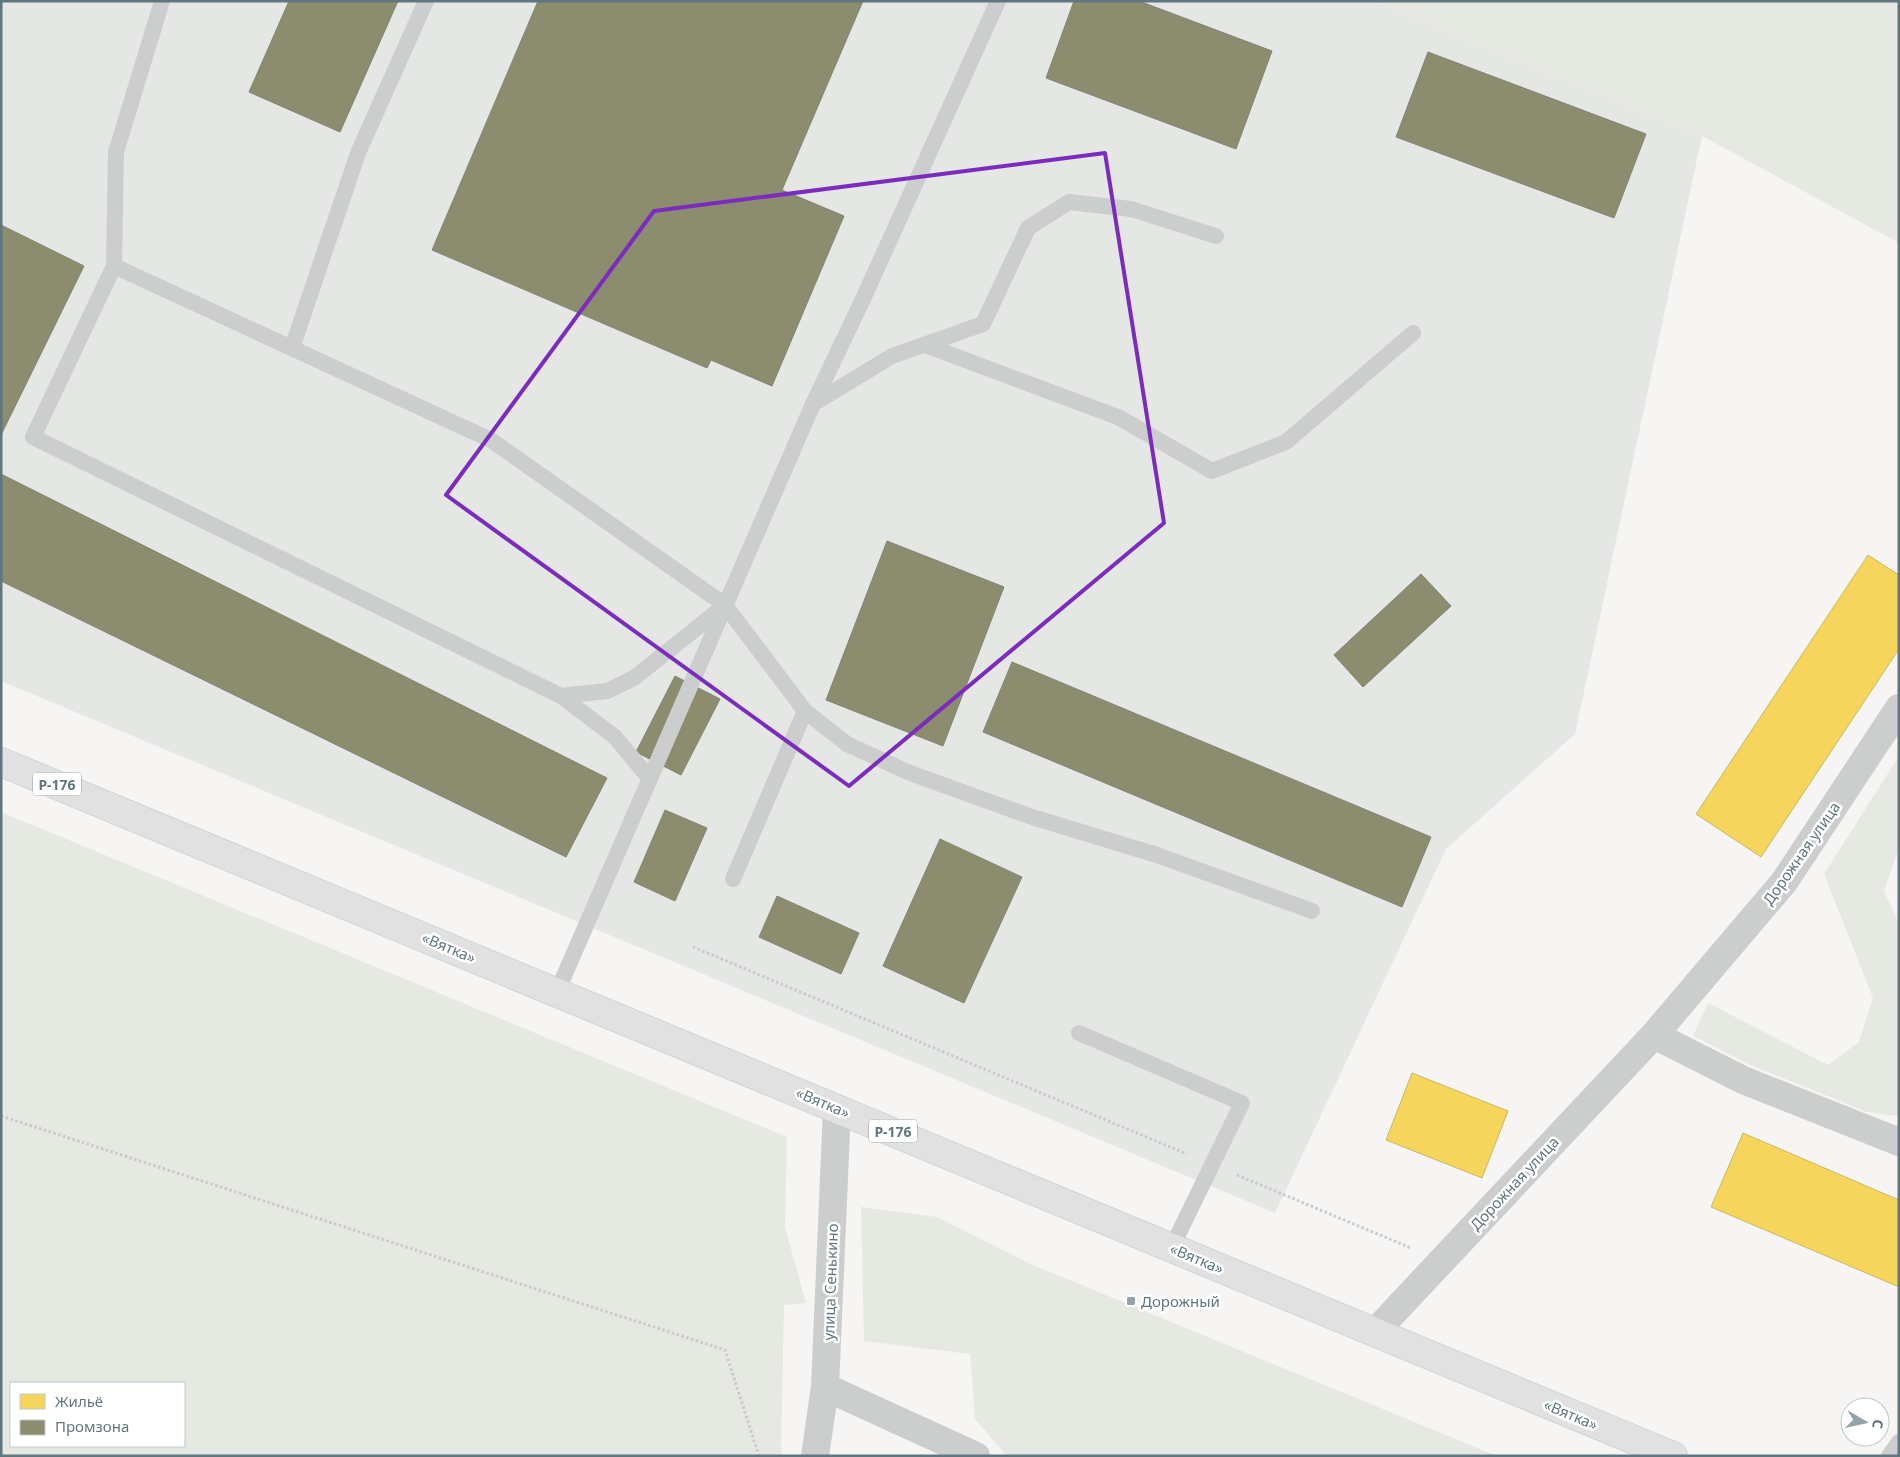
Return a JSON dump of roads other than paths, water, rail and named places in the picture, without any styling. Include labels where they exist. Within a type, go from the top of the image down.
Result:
[{"type":"main road","name":"«Вятка»","points":[[1,762],[1673,1456]]},
{"type":"street","name":"Дорожная улица","points":[[1375,1332],[1654,1035],[1784,882],[1899,708]]},
{"type":"street","points":[[1654,1035],[1743,1080],[1899,1142]]},
{"type":"street","name":"улица Сенькино","points":[[815,1456],[825,1388],[837,1108]]},
{"type":"street","points":[[825,1388],[976,1456]]},
{"type":"lane","points":[[162,1],[116,152],[114,266],[33,437],[561,696],[615,737],[650,779]]},
{"type":"lane","points":[[292,348],[358,153],[426,1]]},
{"type":"lane","points":[[557,992],[813,404],[863,299],[998,1]]},
{"type":"lane","points":[[813,404],[892,356],[983,324],[1028,228],[1069,202],[1130,209],[1216,236]]},
{"type":"lane","points":[[114,266],[491,440],[725,605],[805,711],[847,744],[910,773],[1032,817],[1157,856],[1312,911]]},
{"type":"lane","points":[[925,345],[1118,417],[1212,471],[1286,442],[1413,333]]},
{"type":"lane","points":[[561,696],[607,691],[634,678],[725,605]]},
{"type":"lane","points":[[733,878],[805,711]]},
{"type":"lane","points":[[1079,1033],[1242,1103],[1172,1247]]},
{"type":"lane","points":[[1889,1456],[1899,1442]]},
{"type":"place","name":"Дорожный","points":[[1131,1301]]}]
